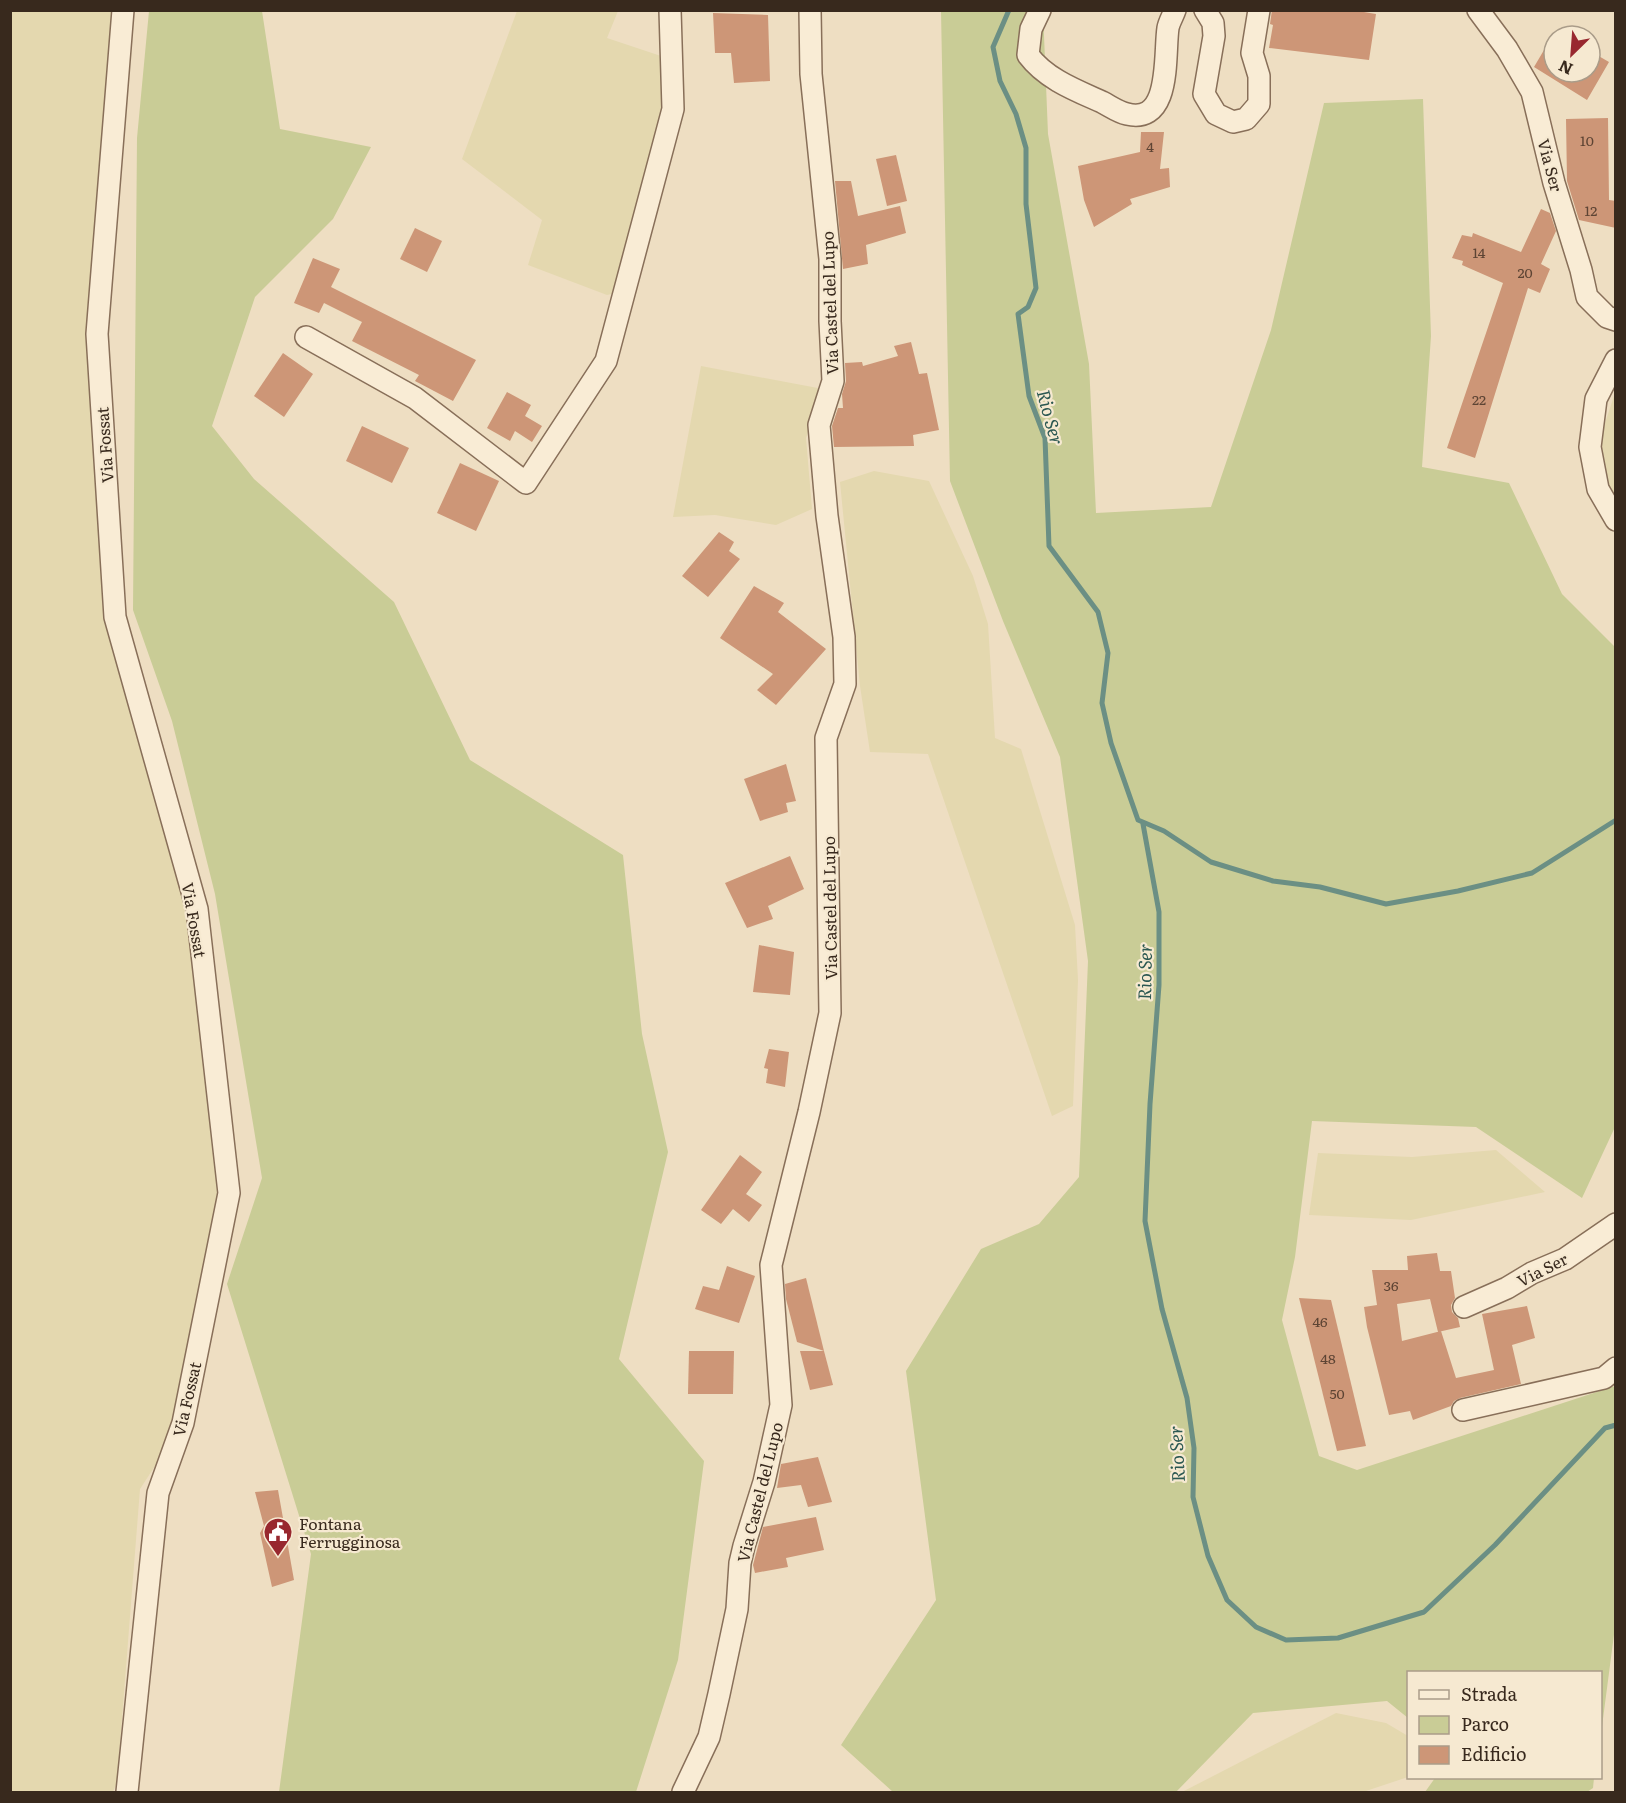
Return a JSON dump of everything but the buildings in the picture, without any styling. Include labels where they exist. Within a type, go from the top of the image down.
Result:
[{"type":"street","name":"Via Fossat","points":[[123,10],[97,334],[116,617],[197,909],[229,1193],[183,1423],[158,1493],[127,1792]]},
{"type":"street","points":[[306,337],[415,398],[526,483],[606,361],[673,109],[670,10]]},
{"type":"street","name":"Via Castel del Lupo","points":[[683,1792],[709,1737],[737,1609],[740,1563],[764,1482],[781,1405],[771,1265],[809,1112],[830,1013],[826,738],[845,684],[844,637],[827,516],[819,425],[832,381],[830,259],[811,74],[810,10]]},
{"type":"street","points":[[1040,10],[1031,29],[1028,55],[1037,66],[1064,84],[1126,114],[1139,115],[1155,107],[1162,93],[1169,25],[1175,10]]},
{"type":"street","points":[[1205,10],[1214,23],[1214,36],[1204,94],[1216,114],[1233,122],[1246,119],[1259,104],[1260,76],[1252,53],[1259,10]]},
{"type":"street","name":"Via Ser","points":[[1478,10],[1507,49],[1532,92],[1554,183],[1576,250],[1587,297],[1607,317],[1616,320]]},
{"type":"street","points":[[1616,360],[1596,399],[1590,447],[1598,489],[1616,520]]},
{"type":"street","name":"Via Ser","points":[[1464,1306],[1506,1288],[1532,1272],[1565,1259],[1616,1224]]},
{"type":"street","points":[[1463,1410],[1604,1378],[1616,1368]]},
{"type":"shaded area","points":[[11,11],[123,11],[97,334],[115,617],[197,909],[229,1193],[183,1423],[140,1489],[117,1782],[113,1792],[11,1792]]},
{"type":"shaded area","points":[[517,11],[618,11],[607,38],[661,56],[667,115],[620,292],[607,295],[528,265],[542,220],[462,159]]},
{"type":"shaded area","points":[[701,366],[823,389],[806,438],[812,509],[776,525],[715,515],[673,517]]},
{"type":"shaded area","points":[[1615,393],[1615,499],[1593,459]]},
{"type":"shaded area","points":[[874,471],[929,481],[973,576],[988,624],[995,738],[1021,749],[1075,925],[1078,980],[1073,1106],[1052,1116],[928,754],[870,752],[860,686],[840,482]]},
{"type":"shaded area","points":[[1496,1150],[1545,1192],[1411,1220],[1309,1215],[1318,1153],[1412,1157]]},
{"type":"shaded area","points":[[1336,1713],[1386,1723],[1407,1735],[1407,1777],[1363,1792],[1182,1792]]},
{"type":"green space","points":[[149,11],[262,11],[280,129],[371,147],[333,219],[255,297],[212,426],[254,479],[394,602],[470,760],[623,855],[642,1034],[668,1152],[619,1359],[704,1461],[678,1660],[636,1792],[279,1792],[311,1554],[227,1284],[262,1178],[215,894],[172,721],[133,610],[137,138]]},
{"type":"green space","points":[[941,11],[1043,11],[1048,134],[1089,364],[1096,513],[1211,507],[1271,330],[1324,103],[1423,99],[1431,336],[1422,467],[1509,483],[1562,594],[1615,647],[1615,1127],[1582,1198],[1476,1127],[1312,1121],[1295,1257],[1282,1320],[1319,1456],[1357,1470],[1615,1386],[1615,1627],[1602,1726],[1602,1671],[1407,1671],[1407,1717],[1387,1701],[1253,1713],[1176,1792],[893,1792],[841,1745],[936,1600],[906,1371],[981,1249],[1039,1224],[1079,1177],[1088,961],[1060,757],[1003,621],[950,481]]},
{"type":"green space","points":[[1434,1779],[1594,1779],[1593,1788],[1587,1792],[1425,1792]]},
{"type":"waterway","name":"Rio Ser","points":[[1009,10],[993,47],[1000,81],[1016,114],[1026,148],[1026,204],[1036,288],[1028,307],[1018,314],[1029,396],[1045,438],[1049,546],[1098,612],[1108,653],[1102,703],[1111,743],[1138,820],[1164,831],[1211,862],[1273,881],[1320,887],[1386,904],[1458,891],[1532,873],[1616,820]]},
{"type":"waterway","name":"Rio Ser","points":[[1143,824],[1159,912],[1159,985],[1150,1104],[1145,1221],[1162,1309],[1187,1398],[1194,1448],[1193,1497],[1208,1556],[1227,1600],[1256,1627],[1286,1640],[1338,1638],[1424,1612],[1495,1545],[1605,1428],[1616,1425]]},
{"type":"place","name":"Fontana Ferrugginosa","points":[[278,1558]]}]
